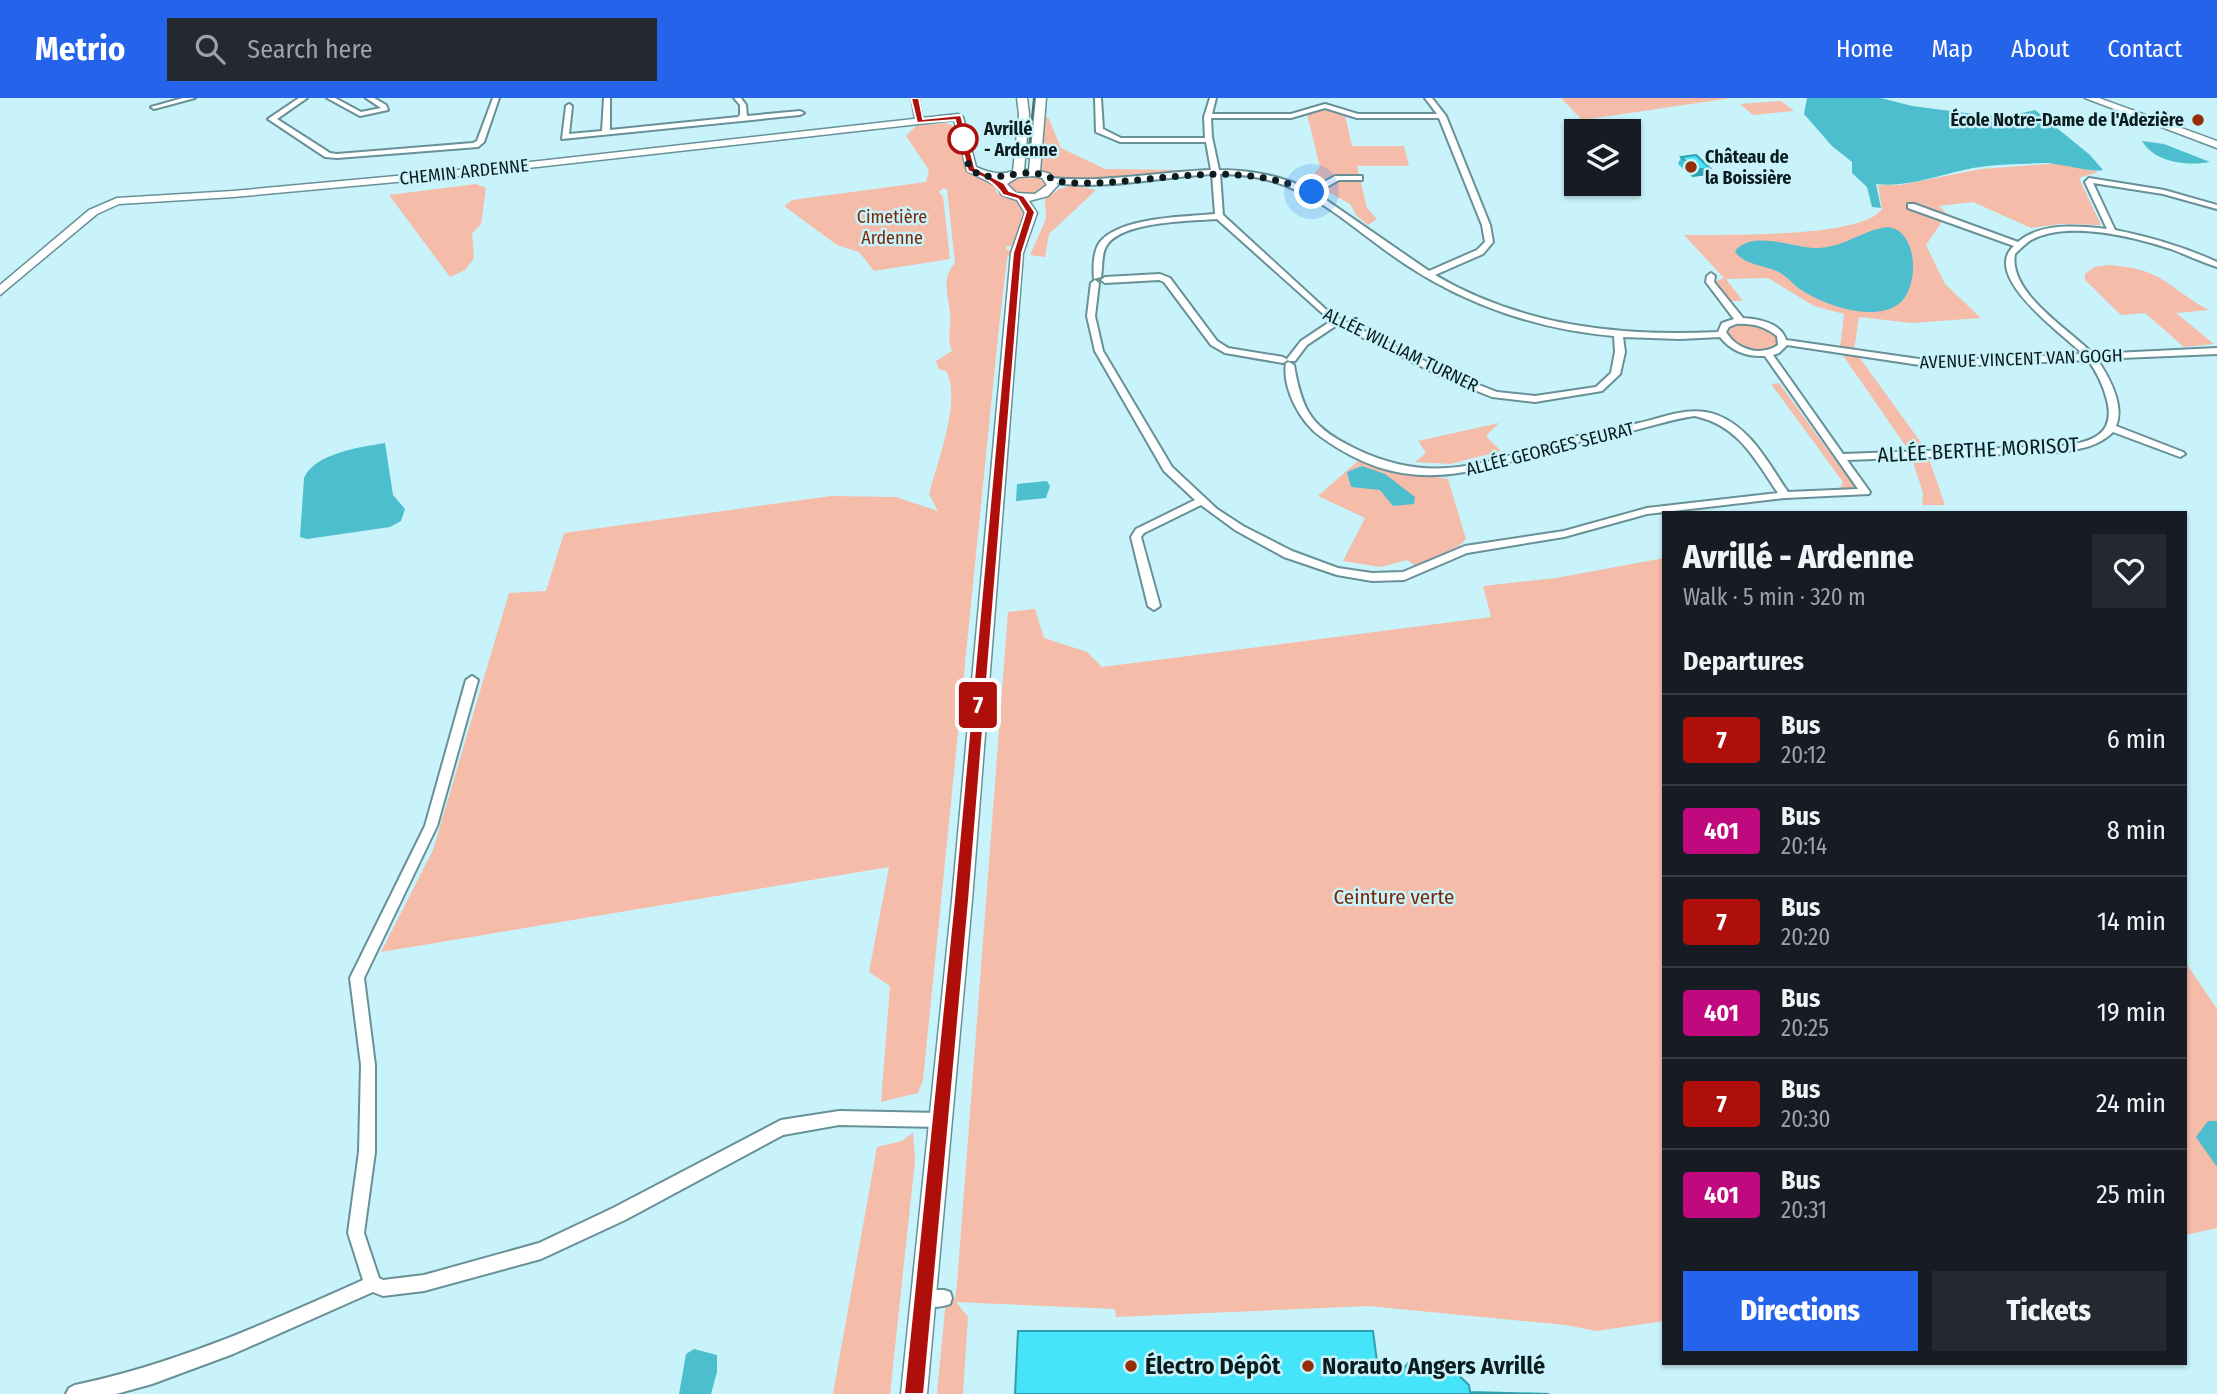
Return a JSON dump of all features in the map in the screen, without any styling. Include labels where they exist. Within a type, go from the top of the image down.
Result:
[{"type":"main road","points":[[1022,98],[1024,114],[1006,193],[1021,197],[1048,188]]},
{"type":"main road","points":[[1041,98],[1034,173],[1048,188]]},
{"type":"main road","points":[[2090,98],[2217,145]]},
{"type":"main road","name":"CHEMIN ARDENNE","points":[[0,291],[93,212],[117,201],[222,195],[415,177],[958,117],[969,167],[988,176],[1009,178]]},
{"type":"main road","points":[[1009,178],[1034,173]]},
{"type":"main road","points":[[1017,258],[1039,216],[1048,188]]},
{"type":"main road","points":[[914,1394],[1017,258],[1031,212],[1021,197]]},
{"type":"street","points":[[154,107],[192,98]]},
{"type":"street","points":[[304,98],[272,119],[328,155],[337,156],[475,145],[480,142],[496,98]]},
{"type":"street","points":[[330,98],[360,114],[379,113],[384,110],[384,106],[369,98]]},
{"type":"street","points":[[606,133],[607,98]]},
{"type":"street","points":[[737,98],[743,105],[744,115],[740,119]]},
{"type":"street","points":[[915,98],[920,121]]},
{"type":"street","points":[[1098,98],[1099,130],[1120,139],[1209,140]]},
{"type":"street","points":[[1213,98],[1208,116],[1209,140],[1216,173],[1219,216],[1139,226],[1114,233],[1101,247],[1099,280],[1090,303],[1092,326],[1104,363],[1133,406],[1157,455],[1201,501],[1239,528],[1289,554],[1337,571],[1388,578],[1423,569],[1465,550],[1564,534],[1637,513],[1785,495],[1866,492],[1767,353]]},
{"type":"street","points":[[1428,275],[1480,252],[1489,242],[1486,225],[1442,116],[1429,98]]},
{"type":"street","points":[[569,106],[565,136],[800,113]]},
{"type":"street","points":[[1208,116],[1291,116],[1325,106],[1357,116],[1442,116]]},
{"type":"street","points":[[1048,188],[1069,183],[1216,173],[1275,178],[1312,192],[1428,275],[1491,306],[1545,325],[1618,334],[1723,334],[1738,348],[1767,353],[1780,349],[1784,342],[1779,333],[1770,327],[1739,318],[1710,282],[1711,276]]},
{"type":"street","points":[[1312,192],[1338,178],[1359,178]]},
{"type":"street","points":[[2112,232],[2090,182],[2092,180],[2164,192],[2217,207]]},
{"type":"street","points":[[1911,206],[2018,244]]},
{"type":"street","name":"ALLÉE WILLIAM TURNER","points":[[1219,216],[1312,304],[1337,321],[1476,389],[1499,396],[1527,398],[1590,393],[1607,384],[1619,362],[1618,334]]},
{"type":"street","points":[[2180,454],[2111,428],[2115,407],[2091,358],[2018,285],[2009,263],[2011,253],[2018,244],[2037,235],[2057,231],[2112,232],[2167,244],[2217,265]]},
{"type":"street","points":[[1099,280],[1160,277],[1167,281],[1214,343],[1225,350],[1288,362],[1304,343],[1337,321]]},
{"type":"street","points":[[1723,334],[1726,325],[1739,318]]},
{"type":"street","name":"AVENUE VINCENT VAN GOGH","points":[[1784,342],[1933,364],[2217,351]]},
{"type":"street","name":"ALLÉE GEORGES SEURAT","points":[[1288,362],[1295,402],[1308,421],[1331,440],[1357,455],[1394,469],[1427,474],[1473,471],[1580,438],[1695,413],[1710,415],[1737,428],[1785,495]]},
{"type":"street","name":"ALLÉE BERTHE MORISOT","points":[[1839,457],[2080,448],[2103,438],[2111,428]]},
{"type":"street","points":[[1154,606],[1136,537],[1140,531],[1201,501]]},
{"type":"street","points":[[373,1284],[356,1233],[367,1152],[368,1065],[357,978],[431,826],[472,680]]},
{"type":"street","points":[[75,1394],[111,1388],[241,1344],[373,1284],[383,1288],[424,1283],[541,1251],[619,1214],[780,1128],[839,1118],[940,1120]]},
{"type":"street","points":[[923,1298],[944,1298]]},
{"type":"green space","points":[[1561,98],[1731,98],[1589,119],[1581,119]]},
{"type":"green space","points":[[1781,101],[1794,111],[1753,115],[1740,104]]},
{"type":"green space","points":[[1323,107],[1345,115],[1352,146],[1404,146],[1409,166],[1357,166],[1367,208],[1377,219],[1368,225],[1357,216],[1350,204],[1308,181],[1320,167],[1307,114]]},
{"type":"green space","points":[[1043,116],[1048,117],[1061,148],[1105,169],[1189,170],[1077,181],[1056,179],[1039,169]]},
{"type":"green space","name":"Cimetière Ardenne","points":[[945,123],[952,125],[955,143],[960,143],[967,171],[993,182],[997,193],[1018,201],[1026,208],[1013,246],[1006,246],[1007,250],[1013,250],[1007,258],[998,336],[923,1080],[918,1093],[881,1102],[890,986],[869,972],[889,867],[381,952],[433,850],[509,593],[546,591],[564,533],[831,496],[896,497],[938,511],[929,494],[950,414],[951,398],[946,371],[939,369],[936,361],[952,351],[946,287],[948,275],[955,263],[947,189],[943,188],[939,192],[943,197],[950,259],[874,271],[859,252],[837,245],[784,206],[792,200],[926,182],[929,170],[906,136],[916,126]]},
{"type":"green space","points":[[2062,163],[2098,172],[2079,178],[2101,225],[2061,224],[2031,228],[1973,202],[1939,206],[1947,214],[1926,245],[1945,284],[1981,318],[1912,323],[1859,317],[1854,350],[1840,348],[1844,314],[1814,306],[1768,278],[1726,279],[1743,301],[1729,301],[1714,282],[1724,278],[1684,235],[1789,233],[1848,226],[1869,219],[1882,209],[1878,185],[1900,185],[1981,169]]},
{"type":"green space","points":[[1020,175],[1036,176],[1047,185],[1033,194],[1006,189],[1007,181]]},
{"type":"green space","points":[[476,184],[486,188],[481,224],[472,233],[474,258],[465,270],[450,277],[389,195]]},
{"type":"green space","points":[[1073,185],[1096,190],[1049,234],[1045,257],[1030,255],[1046,219],[1045,199],[1059,189]]},
{"type":"green space","points":[[2109,265],[2142,270],[2154,275],[2209,310],[2176,313],[2214,344],[2184,347],[2145,313],[2121,315],[2085,280],[2085,274],[2094,267]]},
{"type":"green space","points":[[1738,324],[1757,325],[1778,337],[1778,346],[1751,350],[1738,345],[1728,335],[1729,329]]},
{"type":"green space","points":[[1842,354],[1859,357],[1925,448],[1907,448]]},
{"type":"green space","points":[[1779,383],[1854,486],[1852,490],[1840,488],[1843,482],[1771,384]]},
{"type":"green space","points":[[1499,423],[1486,436],[1501,451],[1450,464],[1415,462],[1426,453],[1418,441]]},
{"type":"green space","points":[[1912,459],[1929,459],[1945,505],[1922,505],[1923,493]]},
{"type":"green space","points":[[1359,460],[1386,470],[1448,479],[1466,539],[1459,546],[1416,566],[1407,560],[1381,567],[1343,561],[1365,518],[1318,496]]},
{"type":"green space","name":"Ceinture verte","points":[[1662,558],[1662,1321],[1596,1331],[1566,1325],[1368,1306],[1116,1317],[1115,1309],[956,1302],[968,1317],[963,1394],[937,1394],[946,1299],[955,1299],[957,1284],[1008,612],[1035,609],[1044,638],[1087,652],[1102,667],[1491,617],[1483,586],[1556,578]]},
{"type":"green space","points":[[2187,964],[2217,1009],[2217,1228],[2187,1235]]},
{"type":"green space","points":[[913,1133],[915,1160],[890,1394],[833,1394],[877,1147],[902,1141]]},
{"type":"water","points":[[1807,98],[1881,98],[1912,106],[1989,116],[2009,116],[2035,110],[2090,155],[2103,170],[2044,163],[1973,168],[1913,182],[1876,184],[1881,208],[1872,207],[1867,187],[1852,173],[1852,162],[1832,146],[1804,114]]},
{"type":"water","points":[[2142,141],[2164,144],[2210,162],[2172,161],[2155,154]]},
{"type":"water","points":[[1888,227],[1906,238],[1913,260],[1913,273],[1906,295],[1900,303],[1878,312],[1838,307],[1813,297],[1777,271],[1744,260],[1735,251],[1742,245],[1762,241],[1824,248]]},
{"type":"water","points":[[385,443],[393,495],[405,509],[401,521],[390,527],[307,539],[300,537],[304,478],[310,469],[328,457]]},
{"type":"water","points":[[1362,466],[1385,474],[1415,497],[1414,504],[1393,506],[1380,490],[1351,487],[1347,472]]},
{"type":"water","points":[[1047,481],[1050,486],[1046,498],[1016,501],[1017,484]]},
{"type":"water","points":[[2208,1121],[2217,1121],[2217,1167],[2196,1137]]},
{"type":"water","points":[[694,1349],[717,1355],[717,1372],[711,1394],[679,1394],[686,1354]]},
{"type":"building","points":[[1696,155],[1710,168],[1695,170],[1681,157]]},
{"type":"building","points":[[1018,1331],[1373,1331],[1378,1369],[1403,1369],[1409,1362],[1418,1369],[1452,1369],[1469,1385],[1470,1392],[1549,1394],[1015,1394]]},
{"type":"tram line","points":[[1028,158],[1034,98]]},
{"type":"bus line","name":"7","points":[[914,1394],[962,900],[1017,253],[1020,237],[1031,212],[1029,205],[1021,197],[1006,193],[1001,184],[969,167],[958,117],[920,121],[915,98]]},
{"type":"place","name":"École Notre-Dame de l'Adezière","points":[[2198,120]]},
{"type":"place","name":"Avrillé - Ardenne","points":[[963,139]]},
{"type":"place","name":"Château de la Boissière","points":[[1691,167]]},
{"type":"place","name":"Électro Dépôt","points":[[1131,1366]]},
{"type":"place","name":"Norauto Angers Avrillé","points":[[1308,1366]]},
{"type":"route","points":[[963,139],[969,167],[973,172],[988,176],[1007,177],[1018,173],[1034,173],[1051,180],[1084,183],[1198,173],[1244,173],[1275,178],[1312,192]]}]
